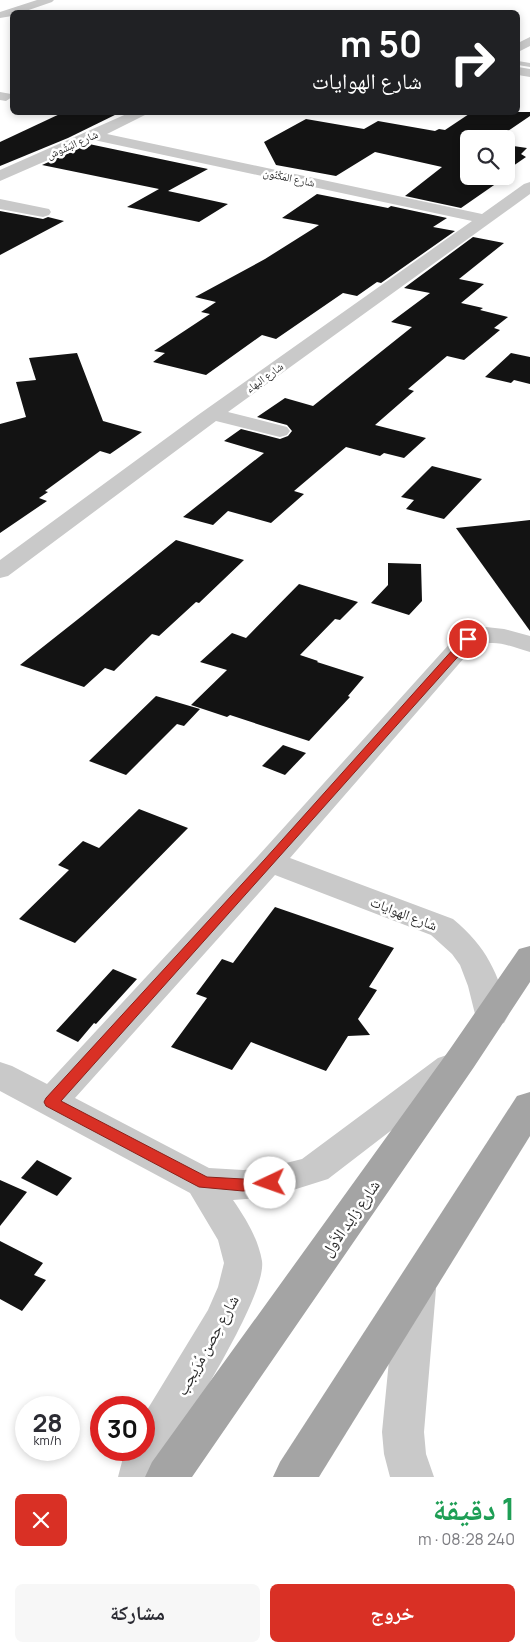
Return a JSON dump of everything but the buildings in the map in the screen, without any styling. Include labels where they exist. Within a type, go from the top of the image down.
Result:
[{"type":"main road","name":"شارع زايد الأول","points":[[168,1477],[462,1058],[530,957]]},
{"type":"main road","points":[[295,1477],[416,1289],[530,1106]]},
{"type":"street","points":[[19,10],[48,0]]},
{"type":"street","name":"شارع البَشُوش","points":[[0,176],[137,115]]},
{"type":"street","name":"شارع المَكْنُون","points":[[93,135],[485,219]]},
{"type":"street","name":"شارع البهاء","points":[[0,571],[213,414],[530,187]]},
{"type":"street","points":[[0,204],[43,212]]},
{"type":"street","points":[[213,414],[280,431]]},
{"type":"street","points":[[51,1102],[270,862],[468,639],[478,635],[493,634],[530,644]]},
{"type":"street","name":"شارع الهوايات","points":[[270,862],[442,928],[458,940],[471,954],[483,977],[492,1014]]},
{"type":"street","points":[[0,1075],[205,1183],[243,1185],[270,1183],[294,1178],[315,1169],[462,1058]]},
{"type":"street","name":"شارع حِصن مُرَيجب","points":[[140,1477],[147,1449],[223,1321],[238,1287],[242,1263],[236,1236],[209,1193],[205,1183]]},
{"type":"street","points":[[412,1477],[405,1454],[403,1432],[416,1289]]},
{"type":"route","points":[[270,1183],[243,1185],[205,1183],[51,1102],[270,862],[468,639]]}]
